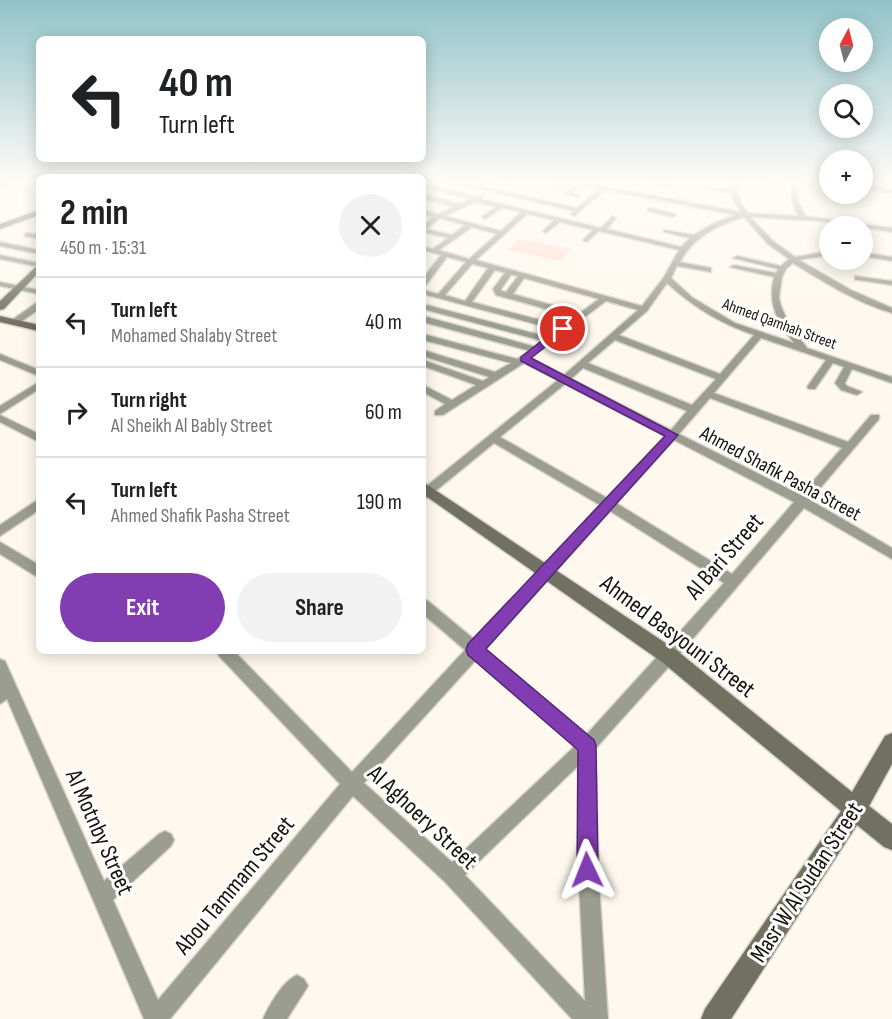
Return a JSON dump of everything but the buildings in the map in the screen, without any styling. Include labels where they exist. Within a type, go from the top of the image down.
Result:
[{"type":"street","points":[[435,230],[453,237]]},
{"type":"street","points":[[434,251],[464,230]]},
{"type":"street","points":[[488,230],[502,233]]},
{"type":"street","points":[[440,296],[471,261],[506,230]]},
{"type":"street","points":[[586,240],[599,230]]},
{"type":"street","points":[[602,230],[683,249]]},
{"type":"street","points":[[426,490],[564,380],[644,309],[667,278],[683,249],[707,230]]},
{"type":"street","points":[[757,230],[794,260],[850,293],[891,311]]},
{"type":"street","points":[[666,231],[695,237]]},
{"type":"street","points":[[27,235],[36,236]]},
{"type":"street","points":[[0,244],[36,251]]},
{"type":"street","points":[[426,249],[522,276],[535,291],[561,299],[581,316]]},
{"type":"street","points":[[426,279],[445,254]]},
{"type":"street","points":[[804,349],[792,336],[778,312],[774,291],[782,268],[794,260],[819,255]]},
{"type":"street","points":[[873,256],[892,259]]},
{"type":"street","points":[[0,257],[36,267]]},
{"type":"street","points":[[737,258],[782,268]]},
{"type":"street","points":[[0,268],[15,260]]},
{"type":"street","points":[[675,263],[708,270]]},
{"type":"street","points":[[467,303],[493,267]]},
{"type":"street","points":[[734,267],[778,276]]},
{"type":"street","points":[[1,304],[36,270]]},
{"type":"street","points":[[509,272],[497,289],[504,294],[535,291],[561,299],[604,299],[644,309]]},
{"type":"street","points":[[504,294],[522,276]]},
{"type":"street","name":"Ahmed Qamhah Street","points":[[667,278],[690,300],[709,313],[759,335],[892,380]]},
{"type":"street","points":[[858,278],[892,283]]},
{"type":"street","points":[[0,284],[18,289],[36,290]]},
{"type":"street","points":[[426,293],[563,329]]},
{"type":"street","points":[[439,413],[522,361],[604,299]]},
{"type":"street","points":[[15,322],[36,307]]},
{"type":"street","points":[[426,307],[548,340]]},
{"type":"street","points":[[0,319],[36,327]]},
{"type":"street","points":[[426,320],[537,350]]},
{"type":"street","name":"Abou Tammam Street","points":[[155,1019],[352,784],[672,435],[759,335]]},
{"type":"street","points":[[614,336],[722,378]]},
{"type":"street","name":"Ahmed Shafik Pasha Street","points":[[426,338],[522,361],[564,380],[802,501],[892,554]]},
{"type":"street","points":[[0,357],[36,372]]},
{"type":"street","points":[[812,387],[831,359]]},
{"type":"street","points":[[426,362],[497,376]]},
{"type":"street","points":[[426,362],[483,384]]},
{"type":"street","points":[[582,364],[694,410]]},
{"type":"street","points":[[850,365],[840,383],[844,388],[857,392]]},
{"type":"street","points":[[0,411],[36,387]]},
{"type":"street","points":[[426,390],[452,404]]},
{"type":"street","points":[[708,394],[848,446]]},
{"type":"street","name":"Al Bari Street","points":[[452,875],[587,746],[669,656],[732,580],[875,417]]},
{"type":"street","points":[[0,418],[36,436]]},
{"type":"street","points":[[493,438],[608,504],[732,580]]},
{"type":"street","name":"Ahmed Basyouni Street","points":[[426,492],[547,571],[669,656],[892,839]]},
{"type":"street","points":[[2,526],[36,506]]},
{"type":"street","points":[[0,547],[36,570]]},
{"type":"street","points":[[426,608],[587,746],[586,823],[589,916],[597,1019]]},
{"type":"street","name":"Al Aghoery Street","points":[[230,654],[352,784],[452,875],[587,1019]]},
{"type":"street","points":[[0,696],[2,670]]},
{"type":"street","name":"Al Motnby Street","points":[[2,670],[155,1019]]},
{"type":"street","name":"Masr W Al Sudan Street","points":[[715,1019],[855,809],[892,743]]},
{"type":"street","points":[[101,897],[165,840]]},
{"type":"street","points":[[274,1019],[297,986]]},
{"type":"shaded area","points":[[519,239],[571,249],[561,261],[508,250]]},
{"type":"route","points":[[563,329],[524,359],[672,435],[474,650],[587,746],[587,870]]}]
